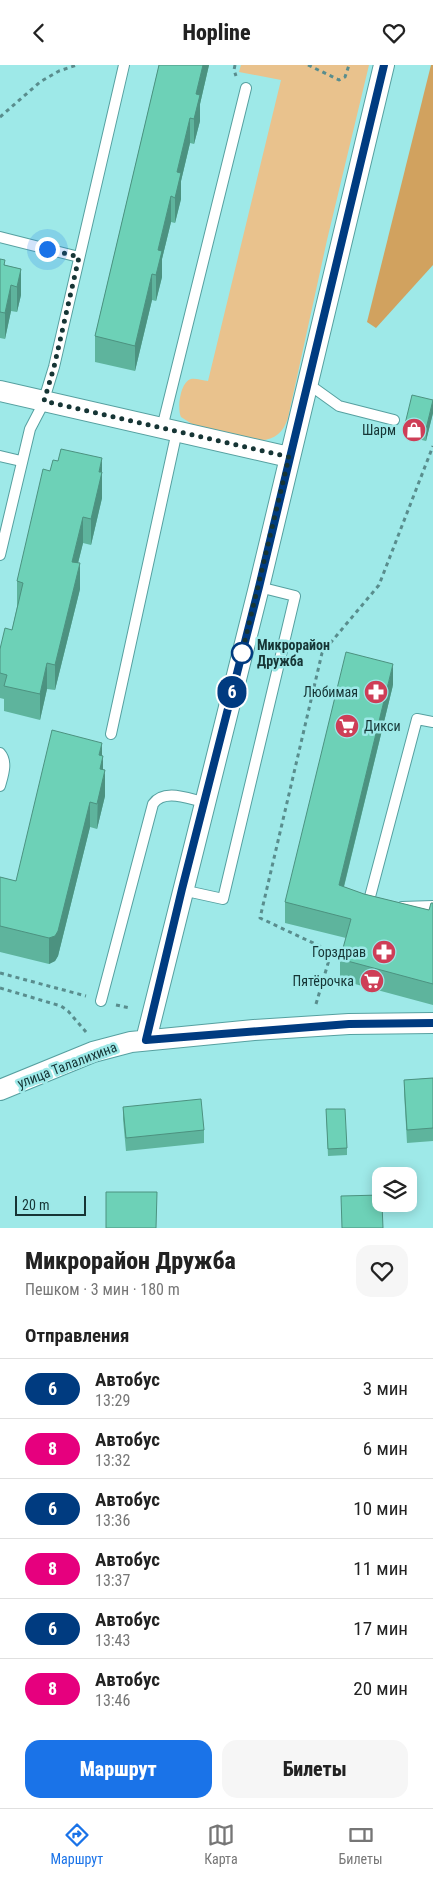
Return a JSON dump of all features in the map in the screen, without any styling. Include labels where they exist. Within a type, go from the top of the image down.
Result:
[{"type":"street","points":[[146,1040],[182,889],[259,587],[384,65]]},
{"type":"street","points":[[0,391],[289,457]]},
{"type":"street","name":"улица Талалихина","points":[[0,1090],[93,1052],[119,1044],[146,1040],[349,1024],[433,1023]]},
{"type":"lane","points":[[0,555],[31,424],[44,401],[54,367],[124,65]]},
{"type":"lane","points":[[111,733],[170,429],[246,88]]},
{"type":"lane","points":[[0,237],[79,257]]},
{"type":"lane","points":[[308,383],[339,406],[394,420]]},
{"type":"lane","points":[[0,456],[21,461]]},
{"type":"lane","points":[[182,889],[223,899],[295,596],[259,587]]},
{"type":"lane","points":[[376,907],[366,908],[417,719],[433,722]]},
{"type":"lane","points":[[0,753],[4,757],[5,766],[0,786]]},
{"type":"lane","points":[[102,1001],[153,804],[159,797],[168,795],[204,802]]},
{"type":"lane","points":[[395,907],[433,905]]},
{"type":"path","points":[[0,117],[32,88],[49,76],[77,65]]},
{"type":"path","points":[[308,65],[339,80],[345,77],[349,65]]},
{"type":"path","points":[[315,1007],[329,960],[328,949],[260,917],[322,653],[379,585],[433,446]]},
{"type":"path","points":[[0,973],[102,1001]]},
{"type":"path","points":[[0,988],[61,1006],[68,1011],[89,1036]]},
{"type":"shaded area","points":[[241,65],[369,65],[327,240],[288,418],[281,432],[264,440],[192,424],[181,417],[179,408],[180,396],[187,381],[193,379],[208,381],[281,80],[239,72]]},
{"type":"shaded area","points":[[431,65],[433,65],[433,265],[376,328],[367,322]]},
{"type":"building","points":[[159,65],[203,65],[196,94],[200,95],[194,119],[190,118],[177,172],[181,173],[175,198],[171,196],[158,250],[162,251],[156,275],[152,274],[135,346],[95,336]]},
{"type":"building","points":[[0,259],[5,260],[4,265],[21,269],[17,287],[11,285],[5,313],[0,312]]},
{"type":"building","points":[[412,395],[433,400],[426,429],[405,424]]},
{"type":"building","points":[[61,449],[102,458],[99,472],[102,472],[91,519],[83,517],[72,562],[80,563],[55,665],[47,663],[40,694],[4,686],[7,675],[0,673],[0,649],[5,628],[12,630],[23,583],[17,581],[43,469],[50,471],[53,460],[58,461]]},
{"type":"building","points":[[346,652],[393,664],[339,885],[364,894],[429,910],[431,903],[433,903],[433,984],[340,959],[351,919],[285,902]]},
{"type":"building","points":[[52,730],[102,743],[99,755],[103,756],[100,769],[105,770],[97,804],[90,802],[58,931],[55,936],[49,938],[0,926],[0,877],[16,881]]},
{"type":"building","points":[[433,1078],[433,1128],[407,1130],[404,1080]]},
{"type":"building","points":[[201,1099],[204,1130],[126,1138],[123,1107]]},
{"type":"building","points":[[326,1109],[345,1109],[347,1148],[328,1149]]},
{"type":"building","points":[[106,1192],[157,1192],[156,1228],[106,1228]]},
{"type":"building","points":[[372,1195],[372,1212],[382,1212],[383,1228],[342,1228],[341,1196]]},
{"type":"bus line","name":"6","points":[[384,65],[259,587],[182,889],[146,1040],[349,1024],[433,1023]]},
{"type":"place","name":"Шарм","points":[[414,430]]},
{"type":"place","name":"Микрорайон Дружба","points":[[242,653]]},
{"type":"place","name":"Любимая","points":[[376,692]]},
{"type":"place","name":"Дикси","points":[[347,726]]},
{"type":"place","name":"Горздрав","points":[[384,952]]},
{"type":"place","name":"Пятёрочка","points":[[372,981]]},
{"type":"route","points":[[47,249],[79,257],[54,367],[44,401],[289,457],[242,653]]}]
